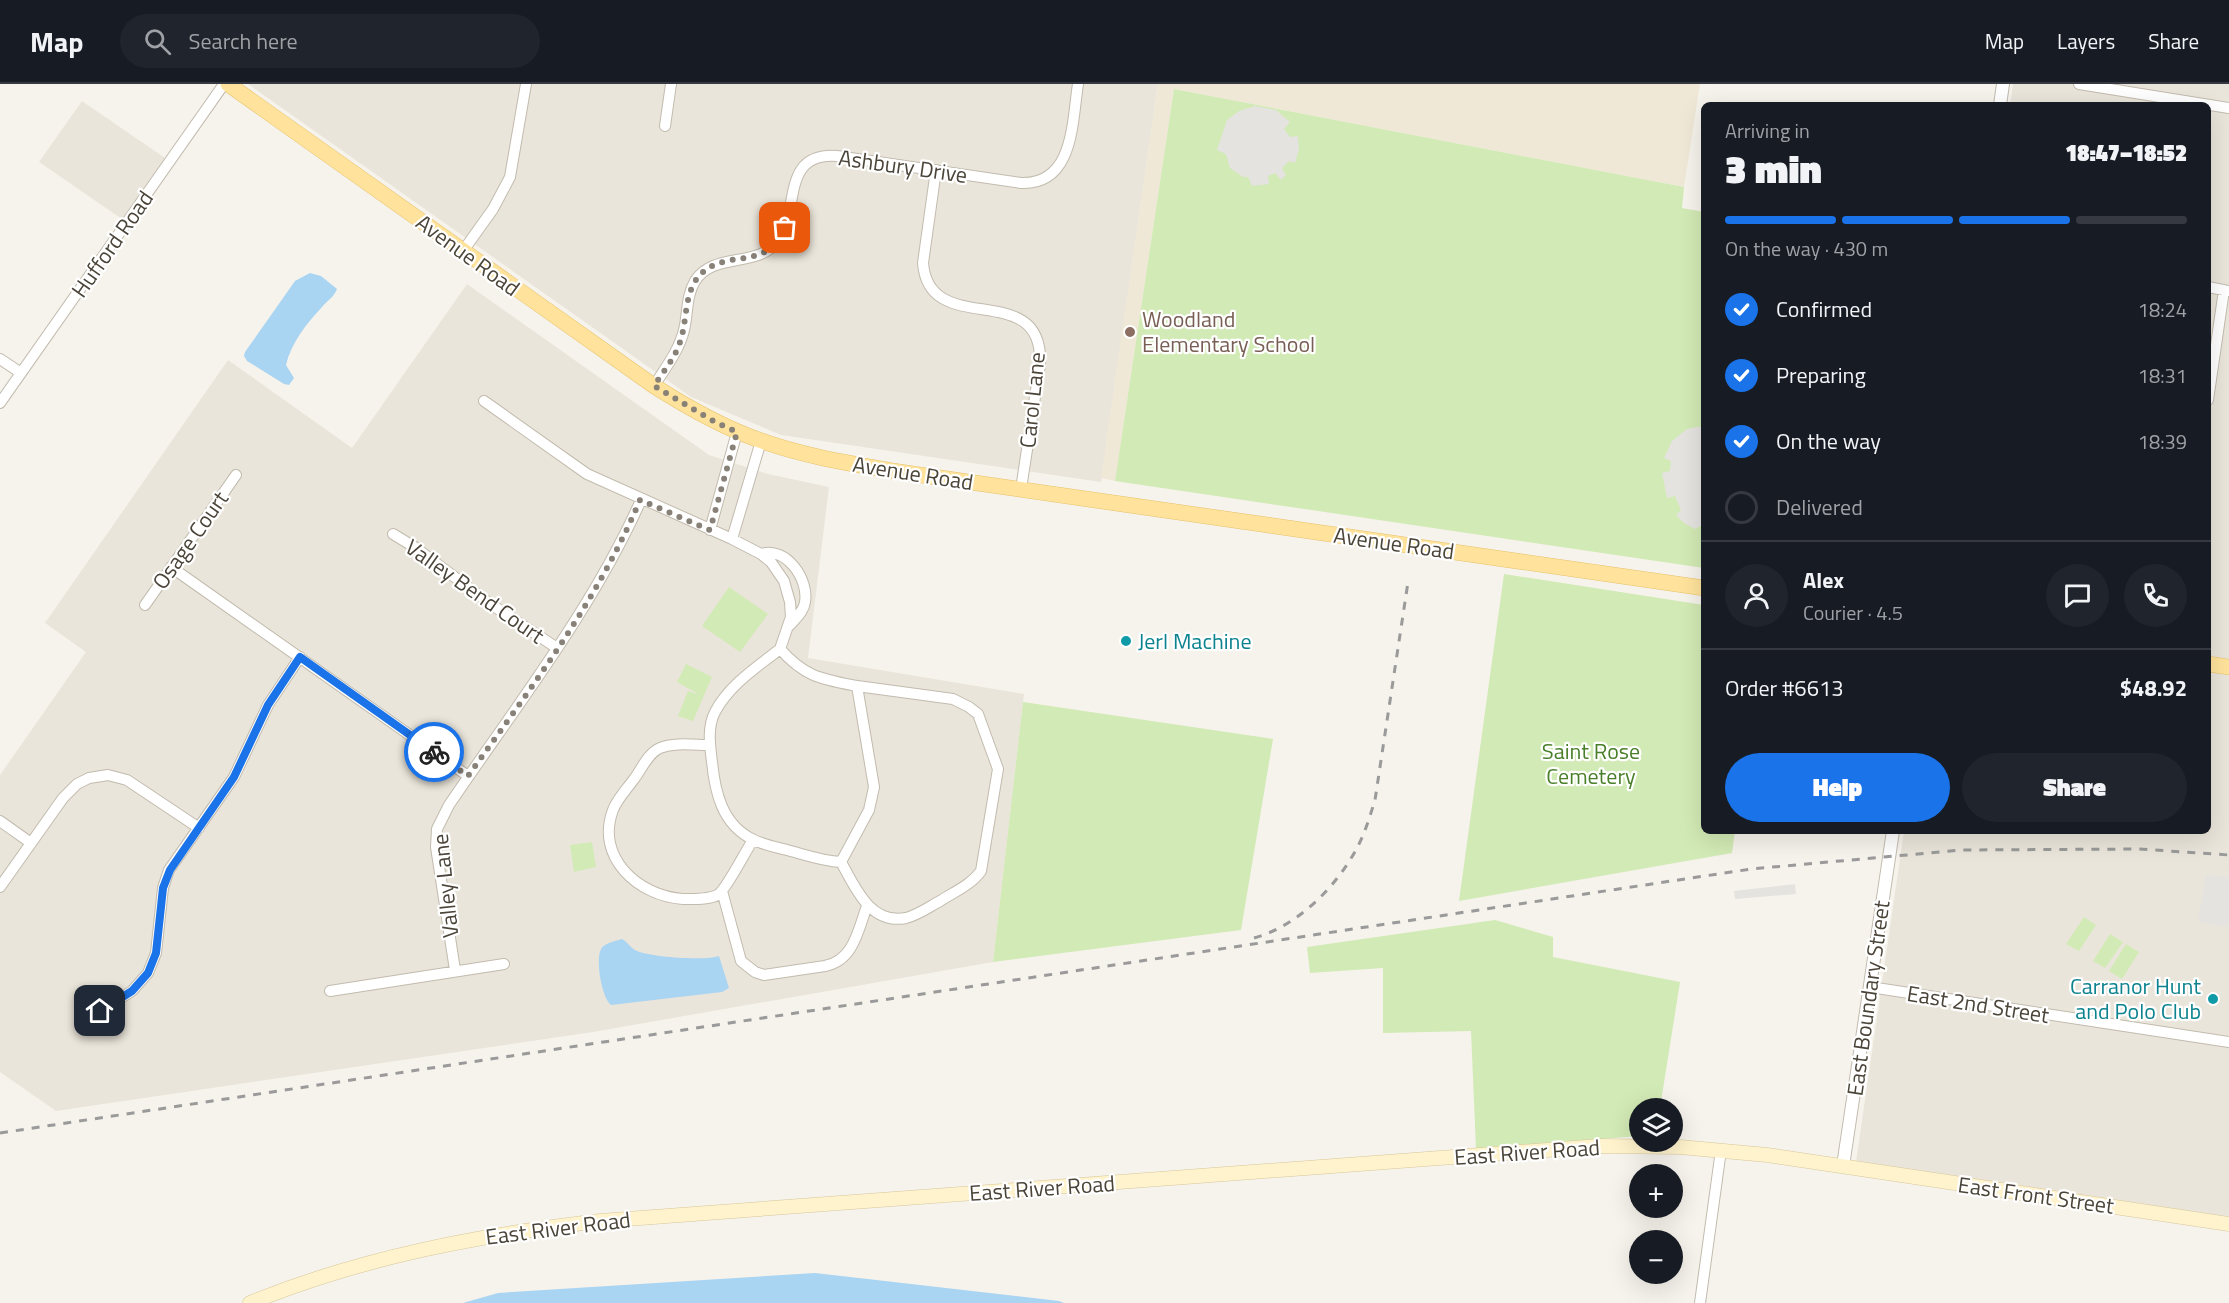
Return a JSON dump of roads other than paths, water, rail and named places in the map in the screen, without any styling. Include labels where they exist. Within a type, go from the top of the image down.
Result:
[{"type":"main road","name":"Avenue Road","points":[[226,84],[654,386],[715,422],[761,441],[841,461],[1701,588]]},
{"type":"main road","points":[[2211,664],[2229,667]]},
{"type":"main road","name":"East River Road","points":[[250,1303],[317,1277],[414,1251],[540,1228],[600,1221],[1600,1146],[1721,1150],[1843,1166]]},
{"type":"main road","name":"East Front Street","points":[[1843,1166],[2229,1224]]},
{"type":"street","name":"Hufford Road","points":[[0,403],[226,84]]},
{"type":"street","points":[[463,251],[493,209],[510,177],[526,84]]},
{"type":"street","points":[[665,126],[671,84]]},
{"type":"street","name":"Ashbury Drive","points":[[654,386],[680,344],[694,283],[711,267],[761,255],[773,247],[785,228],[797,176],[811,162],[823,156],[837,156],[1021,183],[1035,182],[1048,177],[1059,167],[1066,155],[1078,84]]},
{"type":"street","points":[[2000,102],[2003,84]]},
{"type":"street","points":[[2079,84],[2192,102]]},
{"type":"street","points":[[2211,105],[2229,108]]},
{"type":"street","name":"Carol Lane","points":[[936,170],[923,263],[925,276],[931,288],[940,298],[952,304],[1019,318],[1032,329],[1039,343],[1040,364],[1022,489]]},
{"type":"street","points":[[2211,288],[2226,290],[2211,382]]},
{"type":"street","points":[[0,359],[21,374]]},
{"type":"street","points":[[484,401],[587,474],[761,554],[776,568],[788,592],[790,625]]},
{"type":"street","points":[[710,530],[737,432]]},
{"type":"street","points":[[732,539],[761,441]]},
{"type":"street","name":"Osage Court","points":[[145,605],[236,475]]},
{"type":"street","name":"Valley Lane","points":[[455,970],[436,833],[442,816],[557,648],[605,573],[640,500]]},
{"type":"street","name":"Valley Bend Court","points":[[393,534],[416,548],[489,603],[557,648]]},
{"type":"street","points":[[761,554],[772,552],[786,557],[796,570],[805,592],[804,607],[790,625],[780,649],[739,681],[715,713],[711,724],[710,745],[715,786],[720,804],[732,823],[753,840],[824,861],[841,862]]},
{"type":"street","points":[[171,567],[468,776]]},
{"type":"street","points":[[780,649],[795,666],[820,679],[953,699],[969,707],[978,714],[998,769],[981,871],[977,877],[916,915],[898,919],[885,916],[867,906],[841,862]]},
{"type":"street","points":[[100,1011],[132,991],[152,967],[159,939],[165,880],[234,777],[268,705],[300,657]]},
{"type":"street","points":[[841,862],[869,810],[874,787],[857,686]]},
{"type":"street","points":[[710,745],[669,746],[654,752],[614,808],[609,833],[611,845],[621,867],[636,884],[662,895],[677,898],[712,897],[722,891],[753,840]]},
{"type":"street","points":[[0,887],[63,798],[72,788],[89,778],[114,776],[133,783],[199,828]]},
{"type":"street","points":[[0,821],[31,843]]},
{"type":"street","name":"East Boundary Street","points":[[1843,1166],[1893,834]]},
{"type":"street","points":[[722,891],[741,961],[755,972],[764,975],[825,966],[843,959],[850,951],[867,906]]},
{"type":"street","points":[[330,991],[504,964]]},
{"type":"street","name":"East 2nd Street","points":[[1870,987],[2229,1042]]},
{"type":"street","points":[[1700,1303],[1721,1150]]},
{"type":"water","points":[[310,273],[321,276],[337,289],[296,341],[286,365],[294,378],[289,385],[284,384],[247,361],[244,356],[295,281]]},
{"type":"water","points":[[622,939],[637,951],[654,955],[678,958],[719,956],[729,988],[722,992],[611,1005],[602,987],[599,954],[605,945]]},
{"type":"water","points":[[815,1273],[1064,1303],[463,1303],[498,1293]]},
{"type":"railway","points":[[1254,938],[1286,924],[1314,903],[1338,877],[1357,848],[1375,800],[1408,582]]},
{"type":"railway","points":[[0,1133],[1751,869],[1962,850],[2139,849],[2229,855]]},
{"type":"place","name":"Woodland Elementary School","points":[[1130,332]]},
{"type":"place","name":"Jerl Machine","points":[[1126,641]]},
{"type":"place","name":"Carranor Hunt and Polo Club","points":[[2213,999]]},
{"type":"park label","name":"Saint Rose Cemetery","points":[[1591,764]]}]
